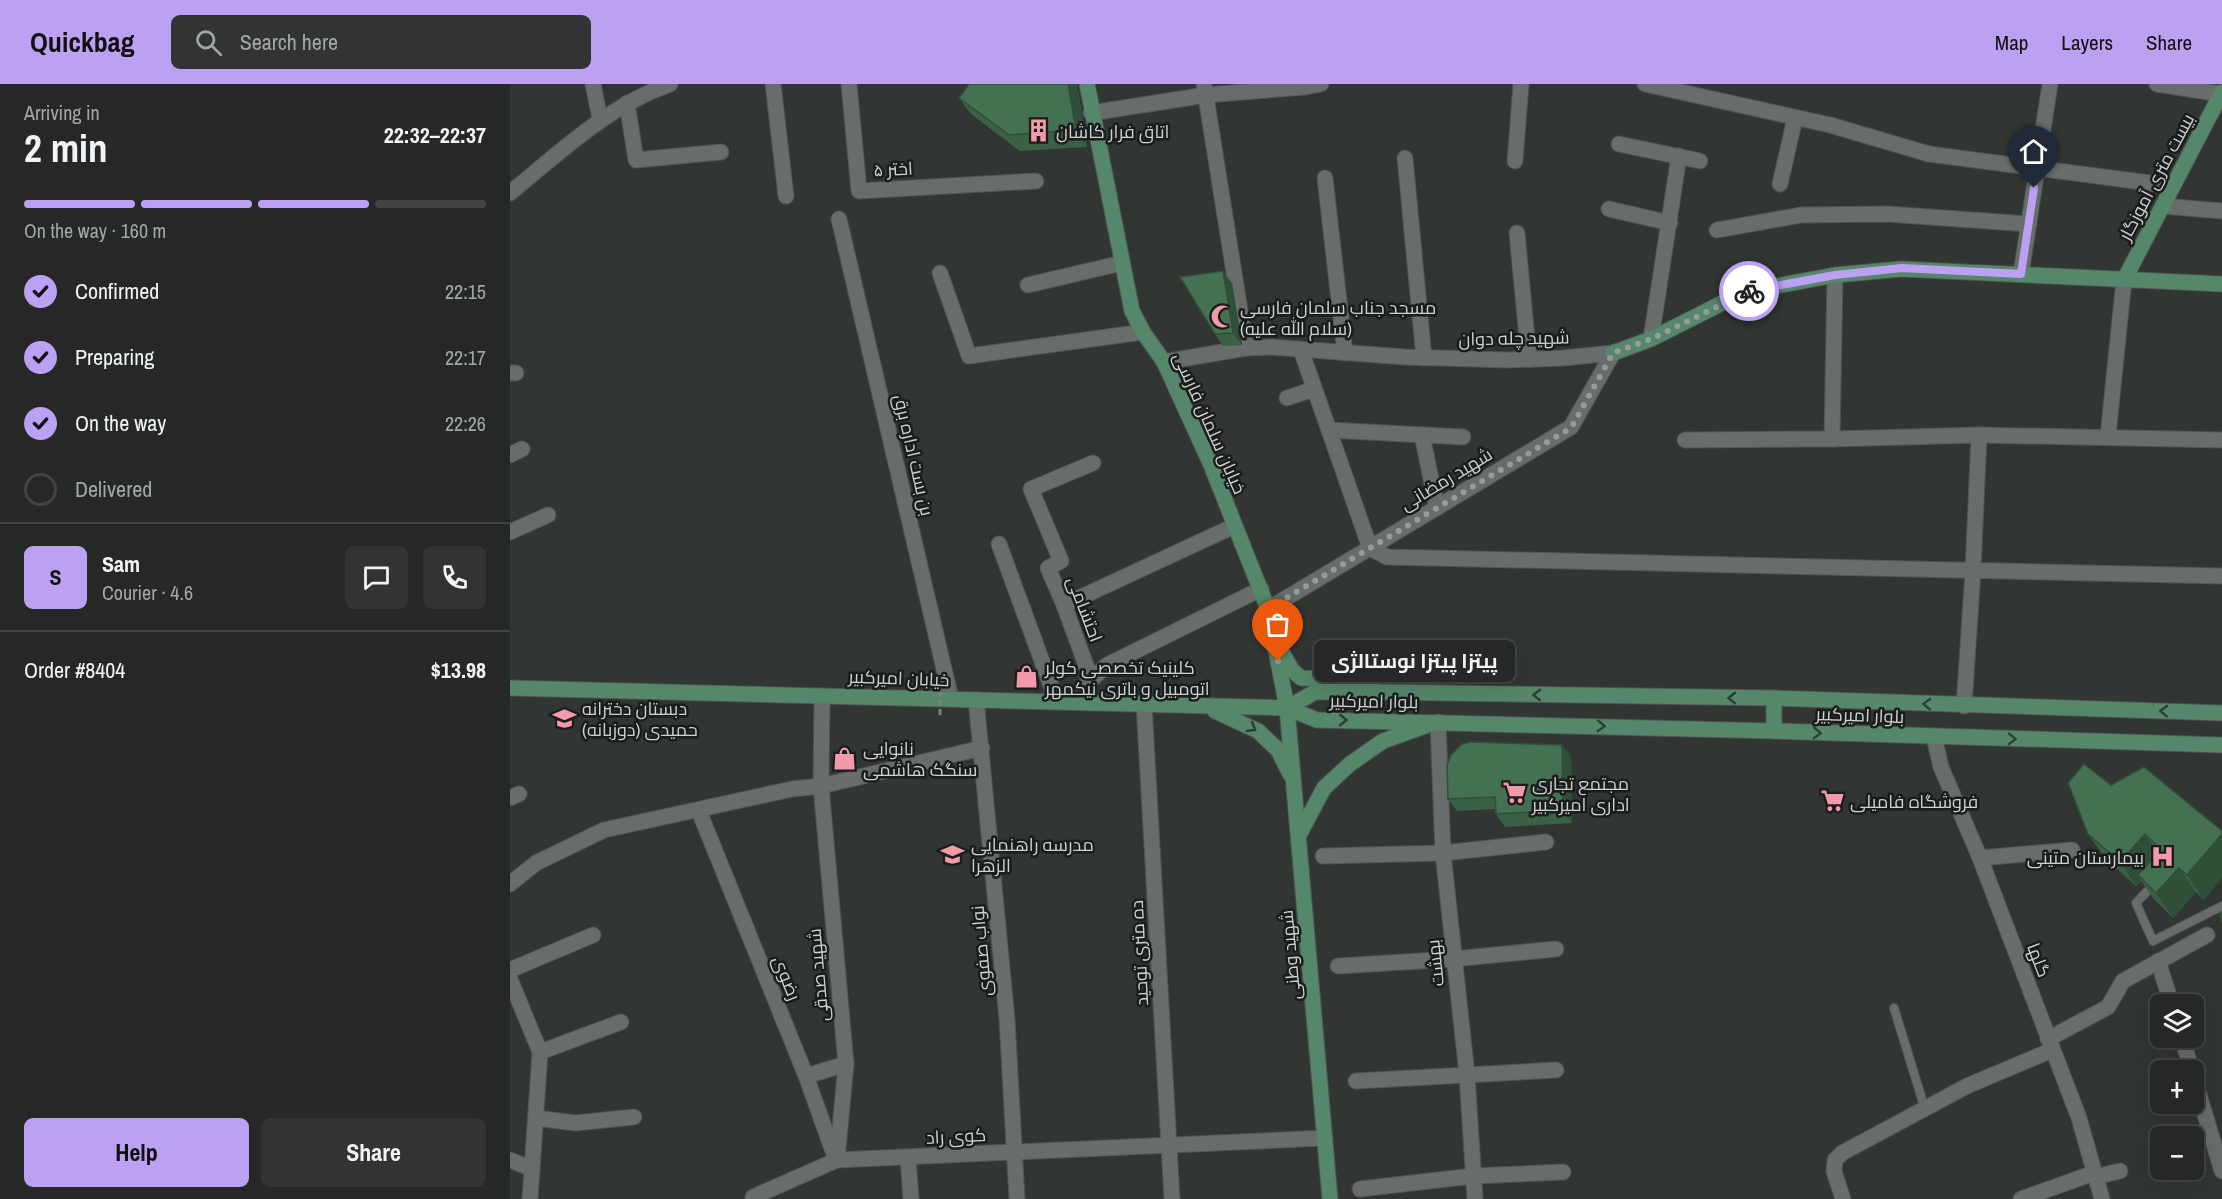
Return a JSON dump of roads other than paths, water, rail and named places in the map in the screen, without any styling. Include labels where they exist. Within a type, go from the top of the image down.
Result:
[{"type":"main road","name":"خیابان سلمان فارسی","points":[[1087,84],[1132,311],[1143,332],[1164,362],[1211,465],[1261,589],[1268,609],[1287,708]]},
{"type":"main road","name":"بیست متری آموزگار","points":[[2124,280],[2222,93]]},
{"type":"main road","points":[[1613,353],[1651,339],[1744,292],[1835,275],[1902,268],[2222,284]]},
{"type":"main road","points":[[1274,640],[1292,670],[1301,678],[1355,680],[1377,692]]},
{"type":"main road","name":"خیابان امیرکبیر","points":[[510,688],[1287,708]]},
{"type":"main road","name":"بلوار امیرکبیر","points":[[1287,708],[1315,692],[1377,692],[1774,698],[2222,713]]},
{"type":"main road","points":[[1774,698],[1774,731]]},
{"type":"main road","points":[[1198,706],[1224,713],[1258,730],[1278,750],[1294,781]]},
{"type":"main road","name":"بلوار امیرکبیر","points":[[1287,708],[1317,720],[2222,745]]},
{"type":"main road","name":"شهید وطنی","points":[[1287,708],[1330,1199]]},
{"type":"main road","points":[[1299,835],[1324,788],[1350,764],[1383,741],[1438,722]]},
{"type":"street","points":[[593,84],[600,119]]},
{"type":"street","points":[[510,193],[600,119],[646,92],[670,84]]},
{"type":"street","points":[[773,84],[786,196]]},
{"type":"street","name":"اختر ۵","points":[[849,84],[859,191],[1036,181]]},
{"type":"street","points":[[1091,113],[1205,90],[1305,87],[1321,84]]},
{"type":"street","points":[[1515,161],[1521,84]]},
{"type":"street","points":[[1645,84],[1830,125],[1929,154],[2173,186]]},
{"type":"street","points":[[2021,274],[2050,84]]},
{"type":"street","points":[[2157,84],[2222,93]]},
{"type":"street","points":[[1205,90],[1246,348]]},
{"type":"street","points":[[627,103],[636,160],[721,152]]},
{"type":"street","points":[[1780,184],[1795,117]]},
{"type":"street","points":[[1619,144],[1700,161]]},
{"type":"street","points":[[1651,339],[1679,156]]},
{"type":"street","points":[[1405,158],[1424,357]]},
{"type":"street","points":[[1325,178],[1346,353]]},
{"type":"street","points":[[2163,206],[2222,211]]},
{"type":"street","points":[[1609,209],[1670,223]]},
{"type":"street","points":[[1717,230],[1801,215],[1887,214],[2029,224]]},
{"type":"street","name":"بن بست اداره برق","points":[[839,219],[951,699]]},
{"type":"street","points":[[1517,233],[1529,359]]},
{"type":"street","points":[[1028,285],[1122,263]]},
{"type":"street","points":[[940,273],[969,356],[1143,332]]},
{"type":"street","points":[[1832,439],[1835,275]]},
{"type":"street","points":[[2108,436],[2124,280]]},
{"type":"street","name":"شهید چله دوان","points":[[1164,362],[1246,348],[1271,347],[1424,357],[1529,359],[1613,353]]},
{"type":"street","points":[[1301,350],[1370,548],[1381,556],[2222,576]]},
{"type":"street","name":"شهید رمضانی","points":[[1268,609],[1571,428],[1613,353]]},
{"type":"street","points":[[1287,398],[1314,389]]},
{"type":"street","points":[[1329,430],[1463,437]]},
{"type":"street","points":[[1422,435],[1437,508]]},
{"type":"street","points":[[1964,706],[1979,435]]},
{"type":"street","points":[[1685,440],[1979,435],[2222,440]]},
{"type":"street","name":"احتشامی","points":[[1091,679],[1048,568],[1061,561],[1032,489],[1092,463]]},
{"type":"street","points":[[510,532],[548,515]]},
{"type":"street","points":[[1064,605],[1234,526]]},
{"type":"street","points":[[999,544],[1062,702],[1107,664],[1261,589]]},
{"type":"street","name":"شهید صدقی","points":[[822,696],[821,786],[846,1064],[837,1161]]},
{"type":"street","name":"نواب صفوی","points":[[976,700],[1007,1019],[1017,1199]]},
{"type":"street","name":"ده متری توحید","points":[[1144,704],[1172,1199]]},
{"type":"street","name":"بهشت","points":[[1438,722],[1443,853],[1467,1075],[1475,1199]]},
{"type":"street","name":"گلها","points":[[1934,737],[1941,767],[1980,858],[2079,1118],[2102,1199]]},
{"type":"street","points":[[510,884],[536,863],[604,830],[792,789],[821,786],[982,748]]},
{"type":"street","name":"رضوی","points":[[699,811],[806,1076],[837,1161]]},
{"type":"street","points":[[1323,856],[1443,853],[1546,842]]},
{"type":"street","points":[[1980,858],[2072,850]]},
{"type":"street","points":[[510,970],[593,935]]},
{"type":"street","points":[[1843,1199],[1834,1171],[1835,1160],[1842,1153],[1967,1086],[2050,1045],[2109,1007],[2123,981],[2207,935]]},
{"type":"street","points":[[1338,966],[1454,959],[1556,949]]},
{"type":"street","points":[[2158,961],[2168,994]]},
{"type":"street","points":[[510,979],[540,1052],[530,1199]]},
{"type":"street","points":[[540,1052],[621,1022]]},
{"type":"street","points":[[806,1076],[846,1064]]},
{"type":"street","points":[[1356,1081],[1556,1070]]},
{"type":"street","points":[[2204,1112],[2222,1171]]},
{"type":"street","points":[[536,1118],[575,1123],[634,1117]]},
{"type":"street","name":"کوی راد","points":[[753,1197],[837,1161],[1325,1138]]},
{"type":"street","points":[[908,1157],[911,1199]]},
{"type":"street","points":[[510,1161],[532,1169]]},
{"type":"street","points":[[2021,1199],[2095,1175],[2120,1171]]},
{"type":"street","points":[[1360,1189],[1473,1176],[1563,1172]]},
{"type":"lane","points":[[2163,874],[2136,903],[2153,941],[2222,906]]},
{"type":"lane","points":[[1894,1008],[1925,1109]]},
{"type":"place","name":"اتاق فرار کاشان","points":[[1038,131]]},
{"type":"place","name":"مسجد جناب سلمان فارسی (سلام الله علیه)","points":[[1222,317]]},
{"type":"place","name":"پیتزا پیتزا نوستالژی","points":[[1278,661]]},
{"type":"place","name":"کلینیک تخصصی کولر اتومبیل و باتری نیکمهر","points":[[1027,677]]},
{"type":"place","name":"دبستان دخترانه حمیدی (دوزبانه)","points":[[564,718]]},
{"type":"place","name":"نانوایی سنگک هاشمی","points":[[845,758]]},
{"type":"place","name":"مجتمع تجاری اداری امیرکبیر","points":[[1514,793]]},
{"type":"place","name":"فروشگاه فامیلی","points":[[1832,801]]},
{"type":"place","name":"مدرسه راهنمایی الزهرا","points":[[953,854]]},
{"type":"place","name":"بیمارستان متینی","points":[[2162,857]]}]
